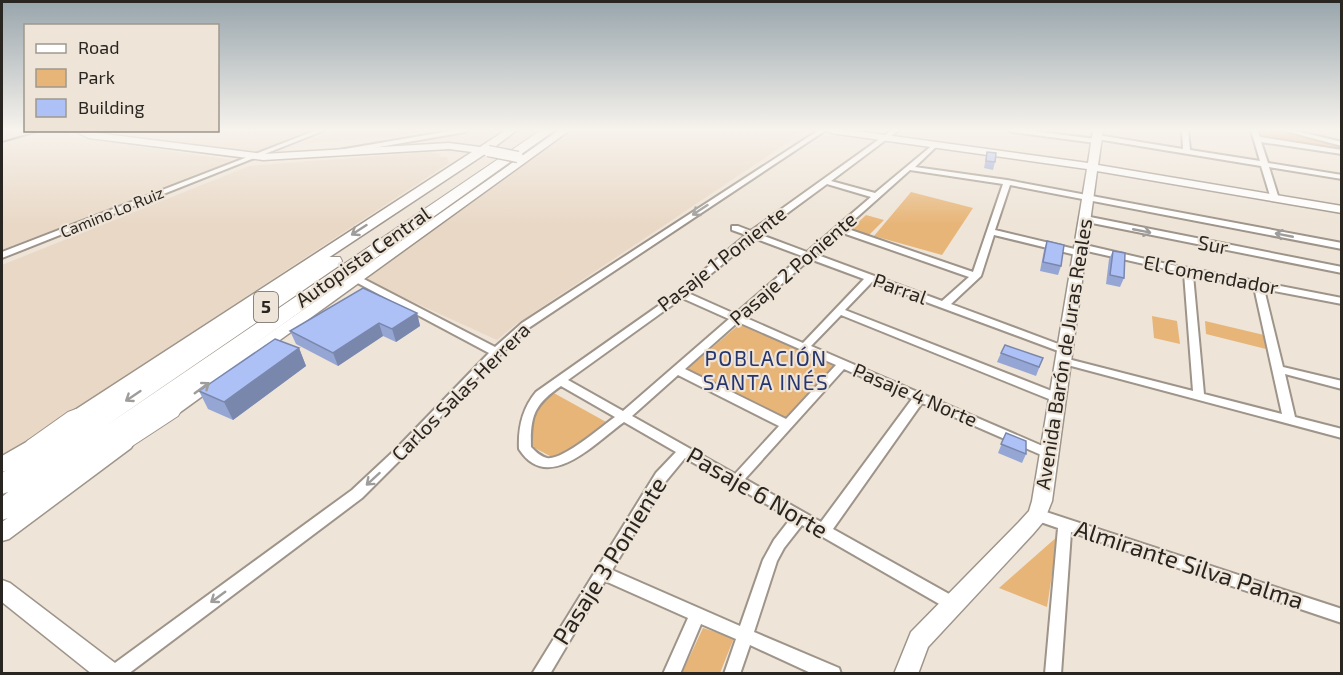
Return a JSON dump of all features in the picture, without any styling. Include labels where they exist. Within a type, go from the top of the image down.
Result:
[{"type":"highway","name":"Autopista Central","points":[[2,485],[484,162]]},
{"type":"highway","name":"Autopista Central","points":[[2,510],[504,162]]},
{"type":"highway","points":[[2,519],[170,411]]},
{"type":"highway","points":[[2,472],[76,417]]},
{"type":"main road","points":[[454,167],[456,162]]},
{"type":"main road","points":[[2,465],[464,162]]},
{"type":"main road","points":[[2,533],[515,162]]},
{"type":"main road","points":[[1058,162],[1341,210]]},
{"type":"main road","name":"Avenida Barón de Juras Reales","points":[[906,674],[919,640],[1037,515],[1045,489],[1093,162]]},
{"type":"main road","points":[[2,590],[113,674]]},
{"type":"street","name":"Camino Lo Ruiz","points":[[2,255],[241,162]]},
{"type":"street","name":"Carlos Salas Herrera","points":[[113,674],[357,494],[390,463],[496,352],[537,317],[774,162]]},
{"type":"street","name":"Pasaje 1 Poniente","points":[[624,417],[572,457],[551,463],[536,460],[525,449],[524,432],[536,400],[681,294],[753,234],[851,162]]},
{"type":"street","name":"Pasaje 2 Poniente","points":[[624,417],[916,162]]},
{"type":"street","points":[[1248,162],[1341,177]]},
{"type":"street","points":[[1264,164],[1275,199]]},
{"type":"street","points":[[909,168],[1007,182],[1341,246]]},
{"type":"street","points":[[824,181],[876,196]]},
{"type":"street","points":[[944,305],[976,276],[1007,182]]},
{"type":"street","name":"Sur","points":[[1084,219],[1341,270]]},
{"type":"street","name":"Parral","points":[[735,228],[944,305],[1065,356],[1199,397],[1341,434]]},
{"type":"street","points":[[839,229],[976,276]]},
{"type":"street","name":"El Comendador","points":[[991,232],[1339,301]]},
{"type":"street","points":[[1188,270],[1199,397]]},
{"type":"street","points":[[356,278],[496,352]]},
{"type":"street","points":[[805,347],[870,278]]},
{"type":"street","points":[[1258,284],[1290,421]]},
{"type":"street","name":"Pasaje 4 Norte","points":[[681,294],[1050,454]]},
{"type":"street","points":[[1339,301],[1341,312]]},
{"type":"street","points":[[839,311],[1058,398]]},
{"type":"street","points":[[736,481],[843,364]]},
{"type":"street","points":[[1278,369],[1341,385]]},
{"type":"street","points":[[677,370],[787,425]]},
{"type":"street","name":"Pasaje 6 Norte","points":[[561,381],[953,604]]},
{"type":"street","points":[[823,531],[920,397]]},
{"type":"street","name":"Pasaje 3 Poniente","points":[[540,674],[661,477],[684,451]]},
{"type":"street","name":"Almirante Silva Palma","points":[[1037,515],[1341,616]]},
{"type":"street","points":[[732,674],[775,550],[800,517]]},
{"type":"street","points":[[1053,674],[1065,524]]},
{"type":"street","points":[[603,573],[833,674]]},
{"type":"street","points":[[671,674],[698,614]]},
{"type":"shaded area","points":[[2,162],[229,162],[2,250]]},
{"type":"shaded area","points":[[307,162],[449,163],[2,457],[2,265],[249,166]]},
{"type":"shaded area","points":[[527,162],[759,162],[515,325],[497,340],[365,280]]},
{"type":"green space","points":[[911,192],[973,208],[942,255],[874,236]]},
{"type":"green space","points":[[866,215],[884,220],[869,235],[851,229]]},
{"type":"green space","points":[[1152,316],[1177,321],[1180,344],[1154,338]]},
{"type":"green space","points":[[1205,321],[1264,335],[1266,349],[1206,334]]},
{"type":"green space","points":[[741,323],[837,365],[785,420],[686,370]]},
{"type":"green space","points":[[552,392],[608,423],[565,457],[550,456],[531,446],[527,431],[537,403]]},
{"type":"green space","points":[[1058,536],[1047,607],[999,588]]},
{"type":"green space","points":[[703,628],[734,638],[720,673],[682,673]]},
{"type":"building","points":[[1047,241],[1064,245],[1061,266],[1043,262]]},
{"type":"building","points":[[1113,251],[1125,253],[1124,278],[1110,275]]},
{"type":"building","points":[[363,288],[417,313],[392,329],[379,323],[333,353],[290,331]]},
{"type":"building","points":[[275,339],[299,348],[224,402],[199,391]]},
{"type":"building","points":[[1005,345],[1043,358],[1039,367],[1001,353]]},
{"type":"building","points":[[1006,433],[1026,441],[1026,454],[1001,444]]},
{"type":"district","name":"POBLACIÓN SANTA INÉS","points":[[766,371]]}]
